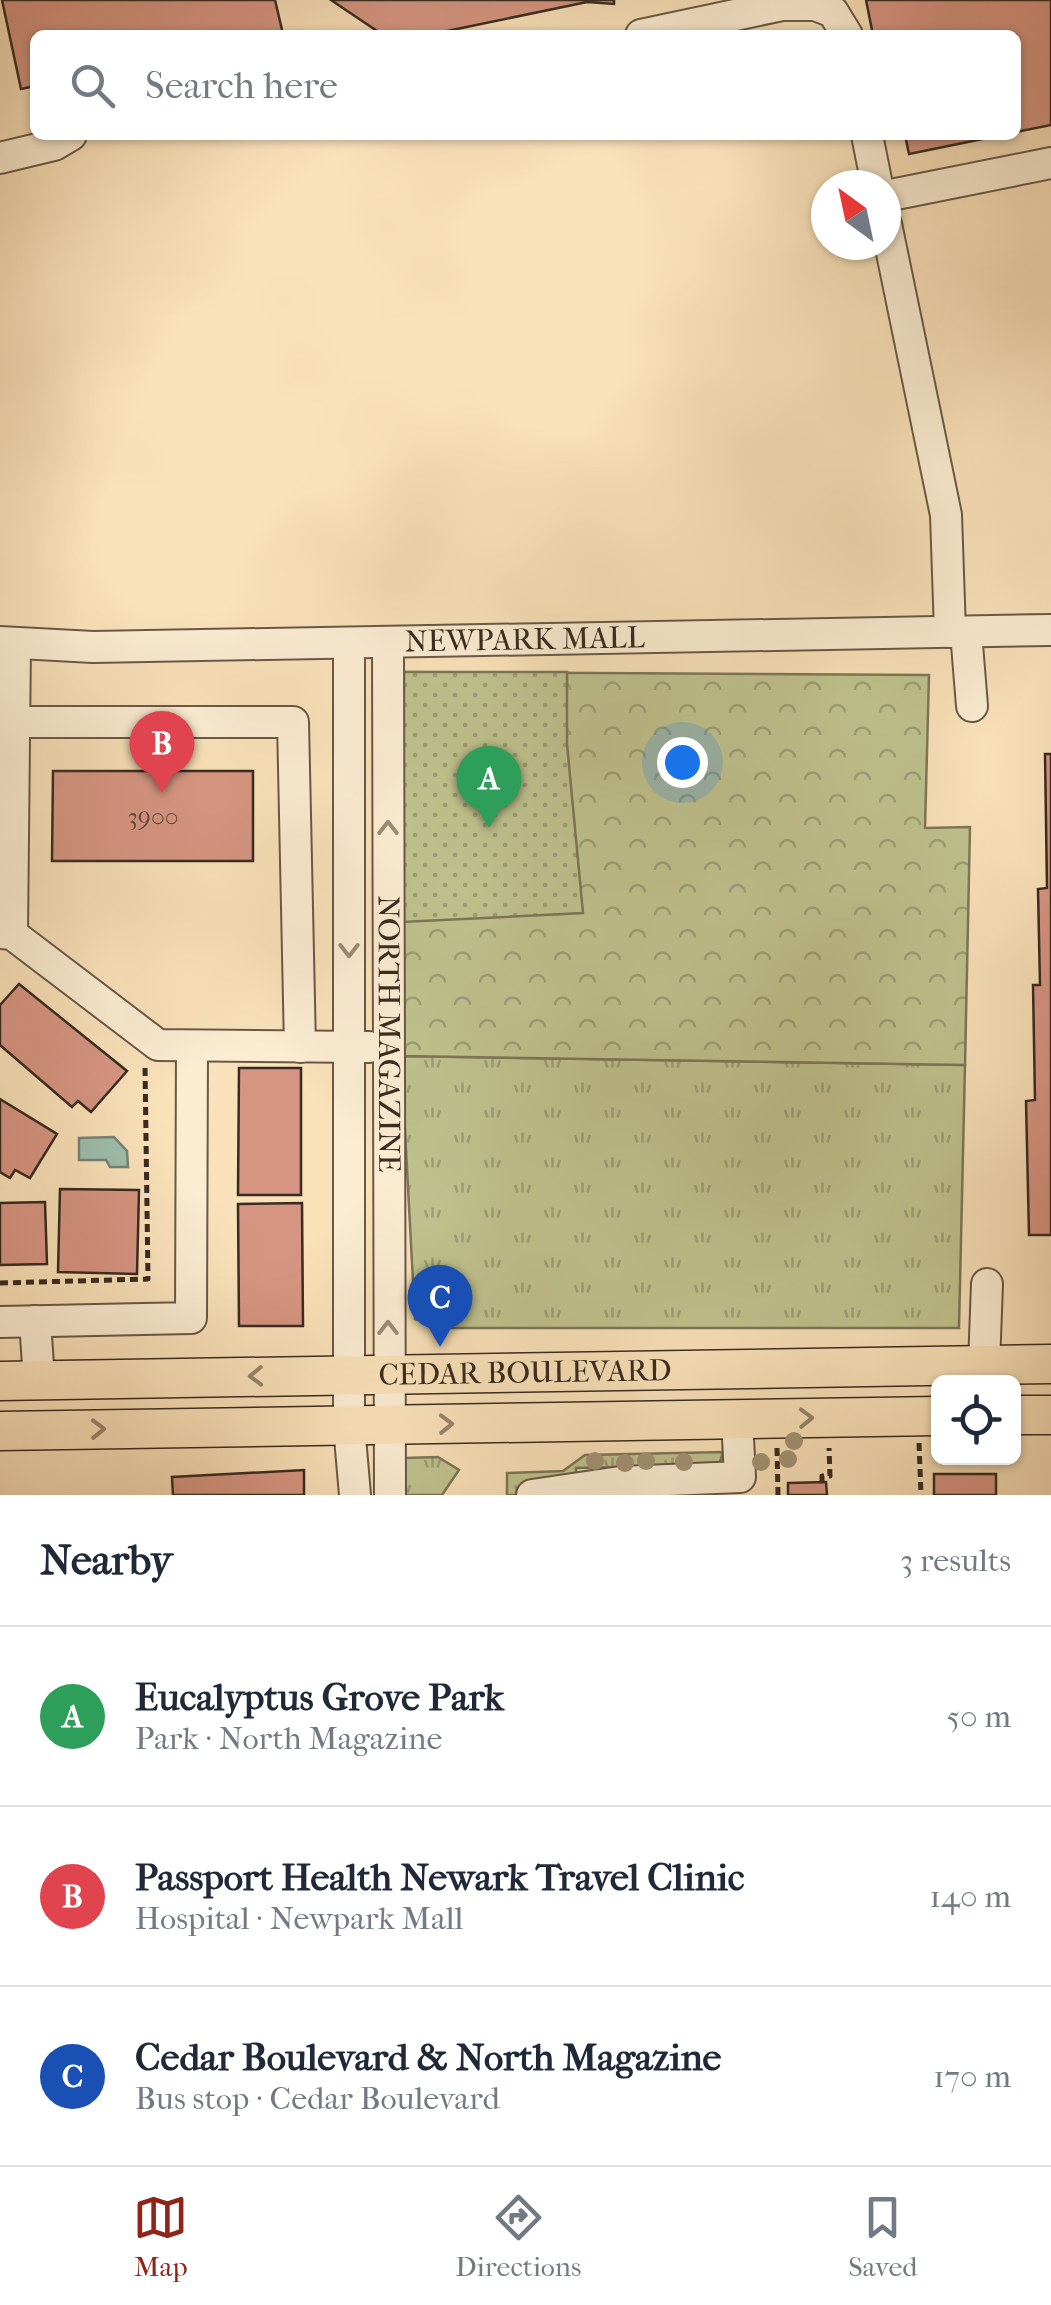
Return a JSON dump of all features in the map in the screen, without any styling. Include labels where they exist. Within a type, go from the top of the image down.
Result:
[{"type":"main road","name":"CEDAR BOULEVARD","points":[[0,1381],[1051,1364]]},
{"type":"main road","points":[[1021,1415],[1051,1415]]},
{"type":"main road","name":"CEDAR BOULEVARD","points":[[0,1431],[737,1419],[929,1430]]},
{"type":"street","points":[[666,30],[797,4],[833,12],[844,30]]},
{"type":"street","points":[[0,158],[62,140]]},
{"type":"street","points":[[868,140],[875,170]]},
{"type":"street","points":[[901,193],[1051,162]]},
{"type":"street","points":[[893,260],[946,516],[958,632],[972,706]]},
{"type":"street","name":"NEWPARK MALL","points":[[8,643],[93,647],[1051,630]]},
{"type":"street","name":"NORTH MAGAZINE","points":[[388,642],[390,1495]]},
{"type":"street","points":[[8,643],[6,934],[158,1046],[388,1046]]},
{"type":"street","name":"NORTH MAGAZINE","points":[[349,643],[349,1426],[355,1495]]},
{"type":"street","points":[[7,720],[294,722],[300,1046]]},
{"type":"street","points":[[0,1322],[192,1318],[192,1046]]},
{"type":"street","points":[[984,1365],[987,1284]]},
{"type":"street","points":[[35,1322],[39,1380]]},
{"type":"street","points":[[532,1495],[669,1479],[740,1477],[737,1419]]},
{"type":"path","points":[[0,1283],[148,1279],[146,1068],[132,1057]]},
{"type":"path","points":[[921,1495],[929,1430]]},
{"type":"path","points":[[822,1482],[822,1476],[830,1476],[828,1445]]},
{"type":"path","points":[[777,1446],[778,1495]]},
{"type":"green space","points":[[404,672],[929,675],[925,828],[970,827],[965,1065],[401,1056]]},
{"type":"green space","points":[[404,672],[567,672],[567,744],[583,913],[402,922]]},
{"type":"green space","points":[[401,1056],[965,1065],[959,1328],[446,1328],[415,1319]]},
{"type":"green space","points":[[723,1452],[719,1465],[576,1468],[576,1478],[523,1495],[507,1495],[507,1473],[563,1471],[585,1455]]},
{"type":"green space","points":[[438,1457],[459,1470],[442,1495],[402,1495],[405,1458]]},
{"type":"shaded area","points":[[114,1137],[127,1151],[128,1167],[110,1167],[106,1160],[79,1160],[79,1138]]},
{"type":"building","points":[[2,0],[275,0],[282,30],[30,30],[30,87],[21,89]]},
{"type":"building","points":[[331,0],[614,0],[614,4],[587,2],[452,30],[376,30]]},
{"type":"building","points":[[866,0],[1051,0],[1051,125],[1021,131],[1021,30],[872,30]]},
{"type":"building","points":[[906,140],[978,140],[909,154]]},
{"type":"building","points":[[1045,754],[1051,754],[1051,1235],[1029,1235],[1026,1101],[1035,1100],[1033,985],[1040,985],[1038,889],[1047,888]]},
{"type":"building","points":[[53,771],[253,771],[253,861],[52,861]]},
{"type":"building","points":[[19,984],[127,1071],[91,1112],[78,1101],[72,1107],[0,1045],[0,1005]]},
{"type":"building","points":[[239,1068],[301,1068],[301,1195],[238,1195]]},
{"type":"building","points":[[0,1099],[57,1134],[30,1178],[15,1170],[10,1178],[0,1172]]},
{"type":"building","points":[[60,1189],[139,1190],[137,1274],[58,1272]]},
{"type":"building","points":[[45,1202],[47,1264],[0,1265],[0,1203]]},
{"type":"building","points":[[302,1203],[303,1326],[239,1326],[238,1204]]},
{"type":"building","points":[[304,1470],[304,1495],[173,1495],[172,1477]]},
{"type":"building","points":[[934,1474],[996,1474],[996,1495],[934,1495]]},
{"type":"building","points":[[826,1482],[827,1495],[788,1495],[788,1483]]},
{"type":"place","name":"Passport Health Newark Travel Clinic","points":[[162,793]]},
{"type":"place","name":"Eucalyptus Grove Park","points":[[489,828]]},
{"type":"place","name":"Cedar Boulevard & North Magazine","points":[[440,1347]]}]
